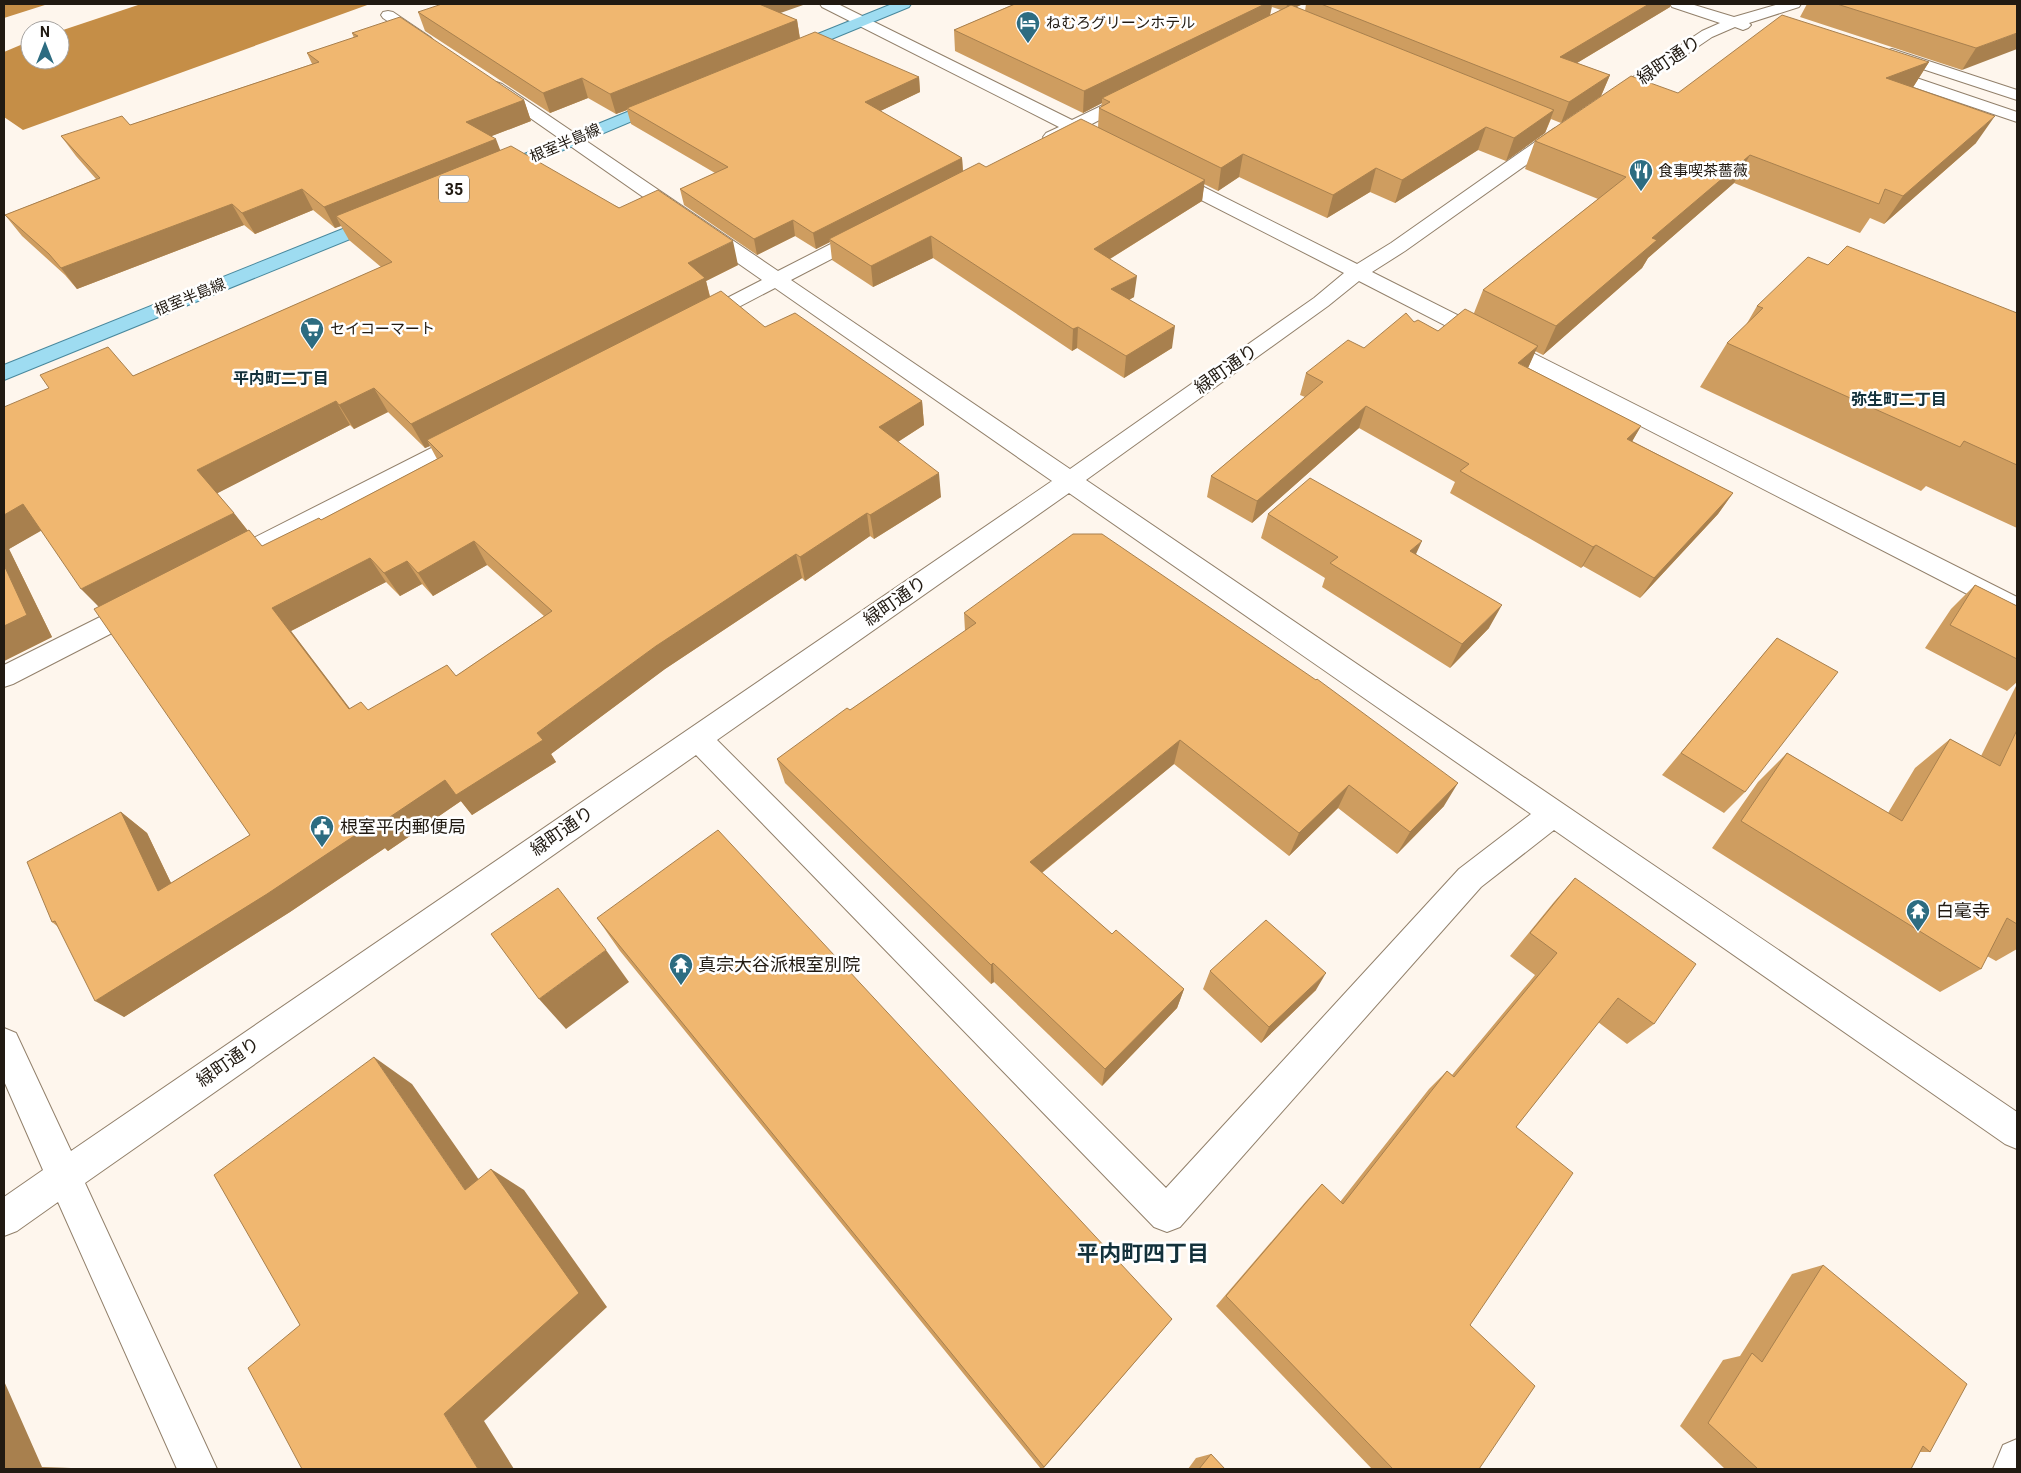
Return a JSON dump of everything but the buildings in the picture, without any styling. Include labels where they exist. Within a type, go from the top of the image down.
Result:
[{"type":"main road","points":[[772,58],[904,4]]},
{"type":"main road","name":"根室半島線","points":[[480,178],[682,94]]},
{"type":"main road","name":"根室半島線","points":[[4,373],[397,212]]},
{"type":"street","points":[[827,4],[1098,140]]},
{"type":"street","points":[[1677,4],[1737,13]]},
{"type":"street","name":"緑町通り","points":[[4,1218],[1068,482],[1321,302],[1359,271],[1398,247],[1568,123],[1737,13],[1764,21],[1793,12]]},
{"type":"street","points":[[388,15],[445,53]]},
{"type":"street","points":[[1881,50],[2017,95]]},
{"type":"street","points":[[1871,67],[2017,117]]},
{"type":"street","points":[[477,74],[1068,482],[2017,1132]]},
{"type":"street","points":[[1037,145],[1150,88]]},
{"type":"street","points":[[1149,166],[1359,271],[2017,608]]},
{"type":"street","points":[[688,326],[881,226]]},
{"type":"street","points":[[208,572],[484,431]]},
{"type":"street","points":[[4,677],[155,600]]},
{"type":"street","points":[[697,738],[1167,1214],[1470,878],[1553,814]]},
{"type":"street","points":[[4,1044],[198,1469]]},
{"type":"street","points":[[2013,1469],[2017,1460]]},
{"type":"shaded area","points":[[4,4],[370,4],[23,130],[4,117]]},
{"type":"pier","points":[[48,4],[141,4],[70,28],[70,20],[20,20],[20,45],[4,52],[4,18]]},
{"type":"place","name":"ねむろグリーンホテル","points":[[1028,44]]},
{"type":"place","name":"食事喫茶薔薇","points":[[1641,192]]},
{"type":"place","name":"セイコーマート","points":[[312,350]]},
{"type":"place","name":"根室平内郵便局","points":[[322,848]]},
{"type":"place","name":"白毫寺","points":[[1918,932]]},
{"type":"place","name":"真宗大谷派根室別院","points":[[681,986]]},
{"type":"district","name":"平内町二丁目","points":[[281,378]]},
{"type":"district","name":"弥生町二丁目","points":[[1899,399]]},
{"type":"district","name":"平内町四丁目","points":[[1143,1253]]}]
